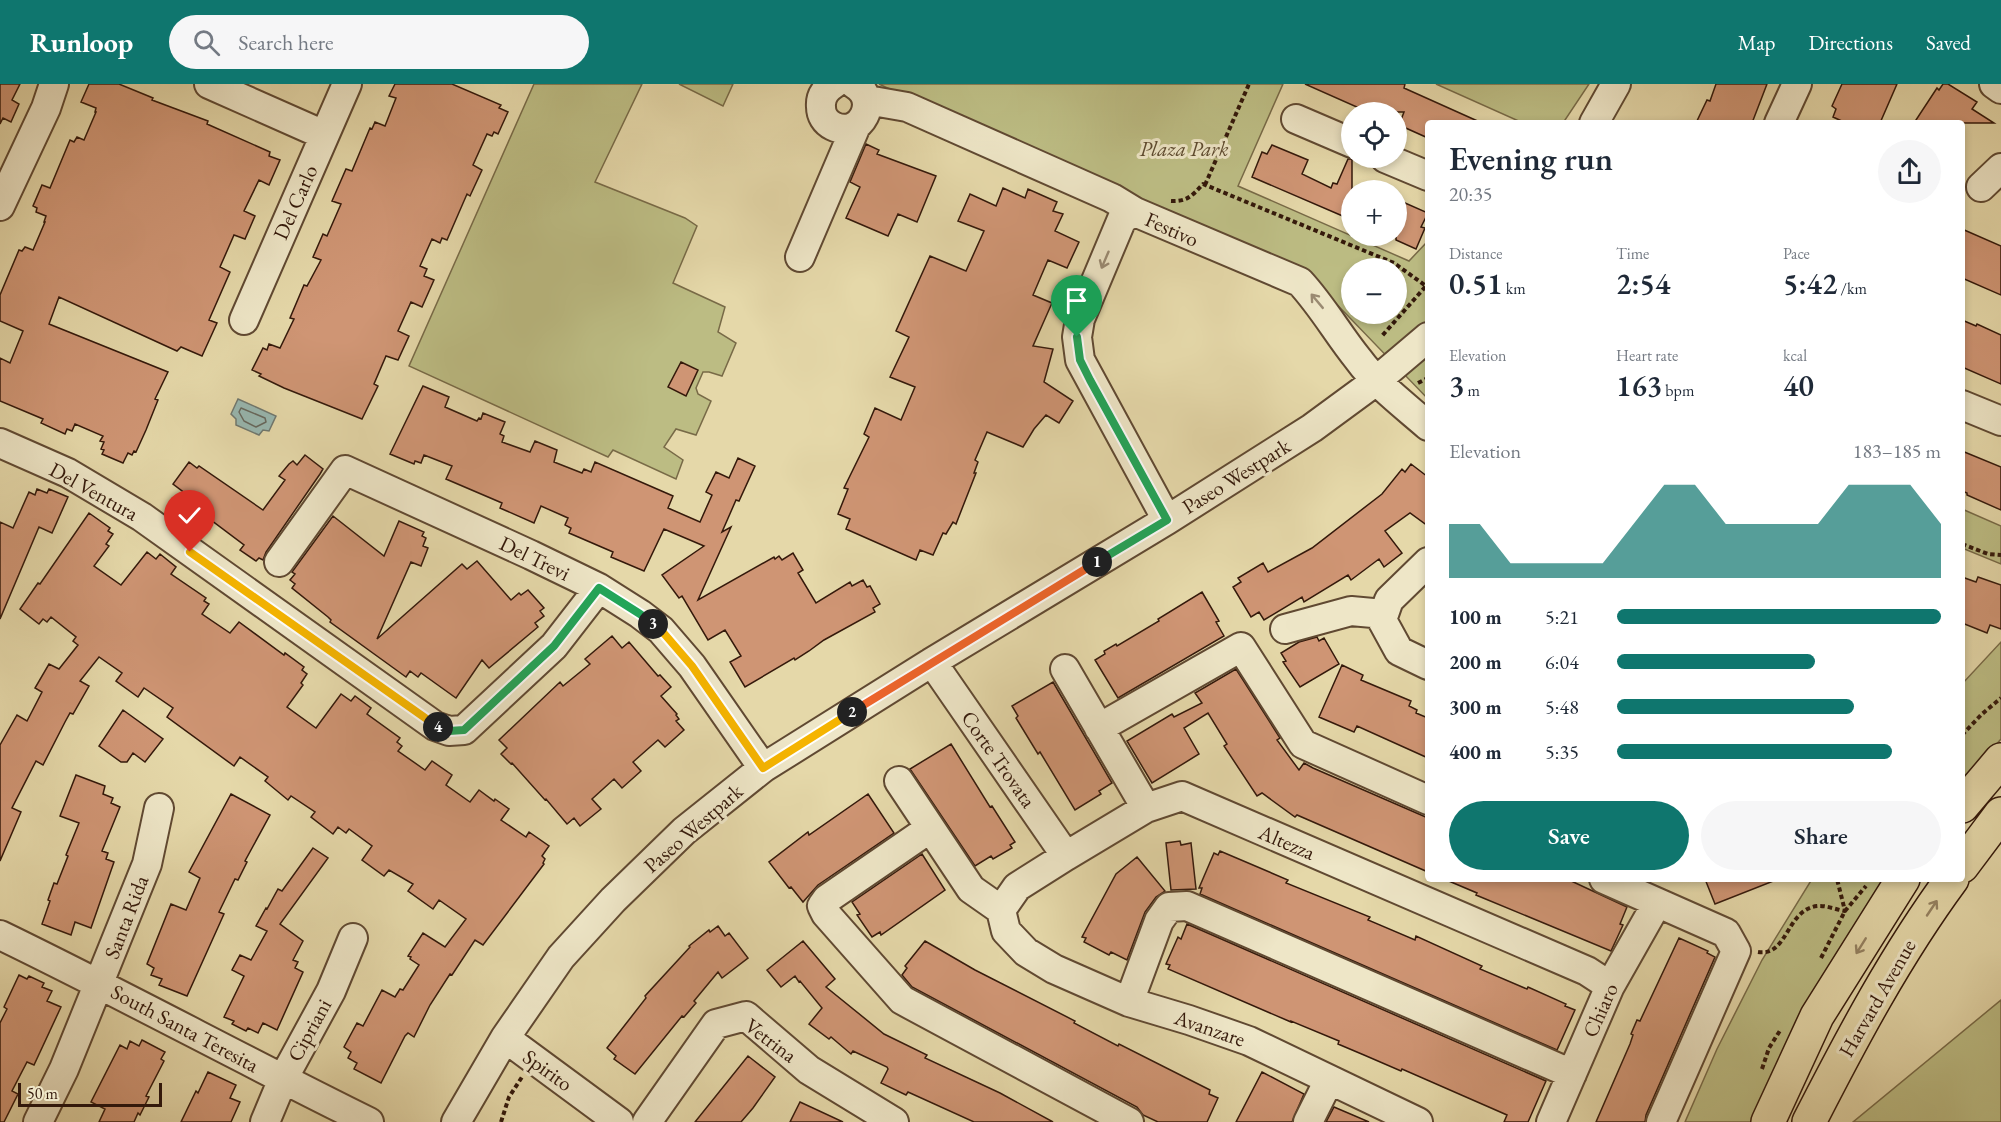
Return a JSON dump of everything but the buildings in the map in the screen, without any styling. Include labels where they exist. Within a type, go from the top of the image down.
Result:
[{"type":"main road","points":[[1965,802],[2001,760]]},
{"type":"main road","points":[[1965,862],[2001,814]]},
{"type":"main road","name":"Harvard Avenue","points":[[1768,1122],[1817,1016],[1901,882]]},
{"type":"main road","name":"Harvard Avenue","points":[[1809,1122],[1887,978],[1950,882]]},
{"type":"street","points":[[0,206],[46,108],[54,84]]},
{"type":"street","points":[[209,84],[324,135]]},
{"type":"street","name":"Del Carlo","points":[[244,320],[347,84]]},
{"type":"street","points":[[834,84],[823,94],[821,102],[823,117],[834,127],[849,129],[856,126]]},
{"type":"street","points":[[1596,120],[1616,84]]},
{"type":"street","points":[[1780,120],[1797,84]]},
{"type":"street","points":[[1994,84],[2001,88]]},
{"type":"street","name":"Festivo","points":[[800,257],[856,126],[866,115],[861,92]]},
{"type":"street","name":"Festivo","points":[[861,92],[907,107],[1112,198],[1136,212],[1300,282],[1320,304],[1357,359],[1376,381],[1425,423]]},
{"type":"street","points":[[1296,118],[1341,138]]},
{"type":"street","points":[[1407,168],[1425,176]]},
{"type":"street","points":[[1136,212],[1122,219],[1080,319],[1077,337],[1080,360],[1167,520]]},
{"type":"street","name":"Paseo Westpark","points":[[456,1122],[505,1038],[561,957],[613,900],[684,831],[763,768],[932,662],[1167,520],[1312,428],[1376,381],[1425,340]]},
{"type":"street","points":[[1965,406],[2001,421]]},
{"type":"street","name":"Del Ventura","points":[[0,443],[68,473],[142,517],[435,726],[449,731],[464,730],[554,646],[599,588]]},
{"type":"street","name":"Del Trevi","points":[[279,562],[345,470],[599,588],[640,614],[661,630],[692,666],[763,768]]},
{"type":"street","points":[[1425,565],[1389,600],[1382,620],[1399,651],[1425,664]]},
{"type":"street","points":[[1285,629],[1352,611],[1384,614]]},
{"type":"street","points":[[1099,728],[1241,647],[1303,744],[1425,799]]},
{"type":"street","name":"Corte Trovata","points":[[932,662],[1066,856]]},
{"type":"street","points":[[1065,669],[1146,808]]},
{"type":"street","name":"Avanzare","points":[[899,781],[971,889],[1003,920],[1026,952],[1054,969],[1129,1002],[1250,1041],[1418,1122]]},
{"type":"street","name":"Altezza","points":[[1003,920],[1017,887],[1146,808],[1182,796],[1587,971],[1610,986]]},
{"type":"street","name":"Santa Rida","points":[[38,1122],[64,1069],[147,864],[159,808]]},
{"type":"street","points":[[929,829],[827,898],[822,906],[826,914],[891,989],[908,1004],[1129,1122]]},
{"type":"street","points":[[1611,882],[1726,933],[1736,951],[1661,1122]]},
{"type":"street","name":"Chiaro","points":[[1551,1122],[1610,986],[1657,903]]},
{"type":"street","points":[[1129,1002],[1159,921],[1169,907],[1186,906],[1572,1074]]},
{"type":"street","name":"South Santa Teresita","points":[[0,935],[100,983],[369,1122]]},
{"type":"street","name":"Cipriani","points":[[265,1122],[283,1079],[331,991],[353,938]]},
{"type":"street","name":"Vetrina","points":[[647,1122],[716,1024],[746,1016],[809,1070],[883,1120]]},
{"type":"street","name":"Spirito","points":[[505,1038],[620,1122]]},
{"type":"street","points":[[1308,1122],[1329,1080]]},
{"type":"path","points":[[1205,185],[1249,84]]},
{"type":"path","points":[[1170,201],[1180,201],[1191,197],[1203,184],[1394,263],[1425,285]]},
{"type":"path","points":[[1381,337],[1425,287]]},
{"type":"path","points":[[1418,383],[1425,380]]},
{"type":"path","points":[[1965,545],[1988,554],[2001,555]]},
{"type":"path","points":[[1965,732],[2001,698]]},
{"type":"path","points":[[1736,951],[1765,953],[1771,951],[1779,945],[1797,916],[1809,909],[1819,906],[1845,911],[1838,882]]},
{"type":"path","points":[[501,1122],[509,1097],[534,1059]]},
{"type":"green space","points":[[534,84],[642,84],[595,182],[685,218],[697,226],[673,283],[725,307],[718,332],[736,343],[722,376],[703,372],[696,388],[698,394],[711,401],[696,435],[676,429],[664,447],[683,460],[676,479],[613,450],[608,457],[409,366]]},
{"type":"green space","points":[[679,84],[733,84],[723,106]]},
{"type":"green space","name":"Plaza Park","points":[[879,84],[1283,84],[1238,186],[1341,231],[1341,246],[1375,246],[1402,258],[1341,258],[1341,309],[1324,291]]},
{"type":"green space","points":[[1436,84],[1589,84],[1565,120],[1516,120]]},
{"type":"green space","name":"Plaza Park","points":[[1425,244],[1425,396],[1356,324],[1407,324],[1407,260],[1409,261]]},
{"type":"green space","points":[[1965,510],[2001,526],[2001,564],[1965,549]]},
{"type":"green space","points":[[2001,642],[2001,739],[1965,781],[1965,681]]},
{"type":"green space","points":[[1810,882],[1889,882],[1760,1122],[1685,1122],[1717,1049],[1762,960]]},
{"type":"green space","points":[[2001,1000],[2001,1122],[1853,1122]]},
{"type":"water","points":[[238,399],[276,416],[269,431],[263,430],[259,435],[236,425],[236,419],[231,414]]},
{"type":"route","points":[[190,552],[435,726],[449,731],[464,730],[554,646],[599,588],[661,630],[692,666],[763,768],[932,662],[1167,520],[1080,360],[1077,337]]}]
